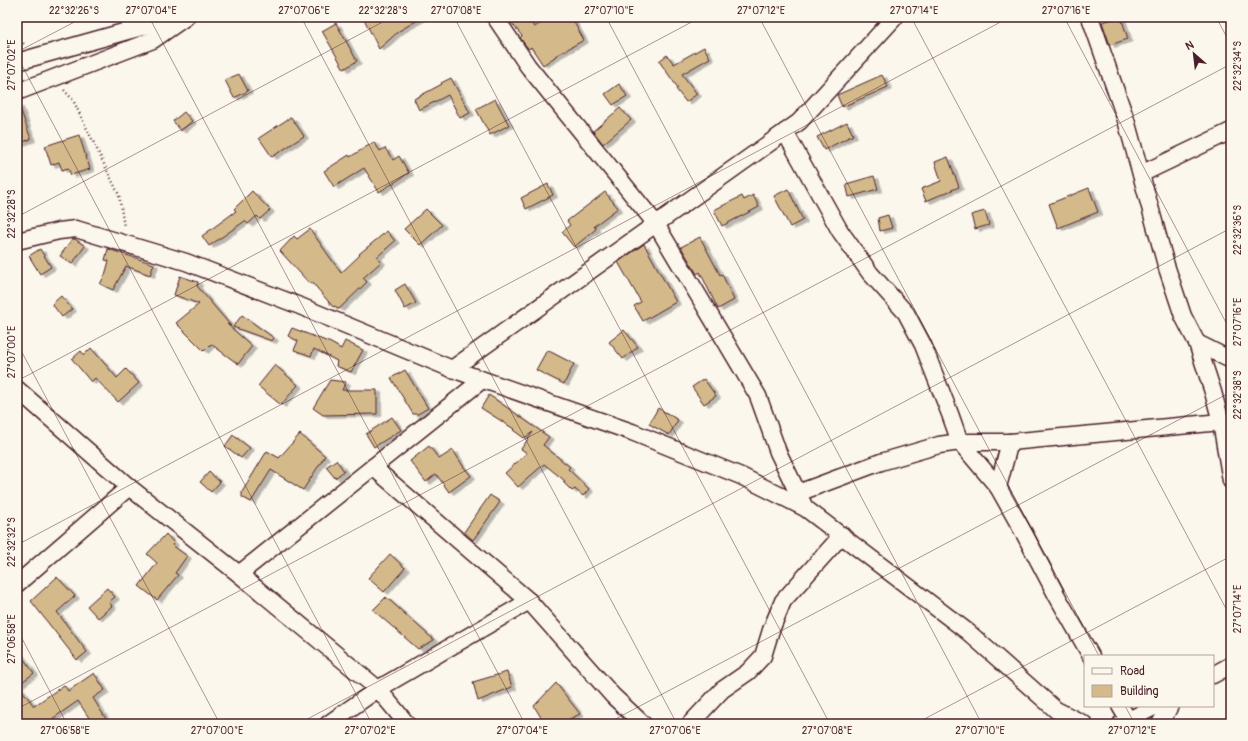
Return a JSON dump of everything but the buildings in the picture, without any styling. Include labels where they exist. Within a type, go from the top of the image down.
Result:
[{"type":"street","points":[[17,62],[177,17]]},
{"type":"street","points":[[17,92],[153,40],[186,17]]},
{"type":"street","points":[[495,17],[528,66],[656,224],[758,396],[778,452],[805,508]]},
{"type":"street","points":[[452,370],[799,122],[895,17]]},
{"type":"street","points":[[1090,17],[1126,120],[1166,265],[1183,316],[1197,343],[1213,392],[1221,422],[1230,476]]},
{"type":"street","points":[[82,66],[90,41]]},
{"type":"street","points":[[1141,174],[1231,131]]},
{"type":"street","points":[[785,132],[840,231],[870,273],[906,313],[923,345],[960,442],[998,487],[1090,655]]},
{"type":"street","points":[[17,241],[60,231],[76,229],[186,262],[300,306],[452,370],[632,432],[741,476],[805,508],[968,632],[1056,710],[1084,724]]},
{"type":"street","points":[[1197,343],[1231,360]]},
{"type":"street","points":[[239,574],[482,380]]},
{"type":"street","points":[[17,389],[129,487],[239,574],[378,689],[407,724]]},
{"type":"street","points":[[798,493],[912,452],[939,445],[960,442],[1010,442],[1221,422]]},
{"type":"street","points":[[998,487],[1010,442]]},
{"type":"street","points":[[373,467],[529,601],[613,696],[643,724]]},
{"type":"street","points":[[17,584],[129,487]]},
{"type":"street","points":[[690,724],[722,690],[748,672],[763,656],[771,630],[783,601],[842,535]]},
{"type":"street","points":[[328,724],[378,689],[529,601]]},
{"type":"street","points":[[1214,674],[1231,665]]},
{"type":"street","points":[[1120,707],[1125,723],[1154,707]]},
{"type":"street","points":[[1160,724],[1169,707]]},
{"type":"path","points":[[54,78],[73,100],[119,195],[127,244]]}]
